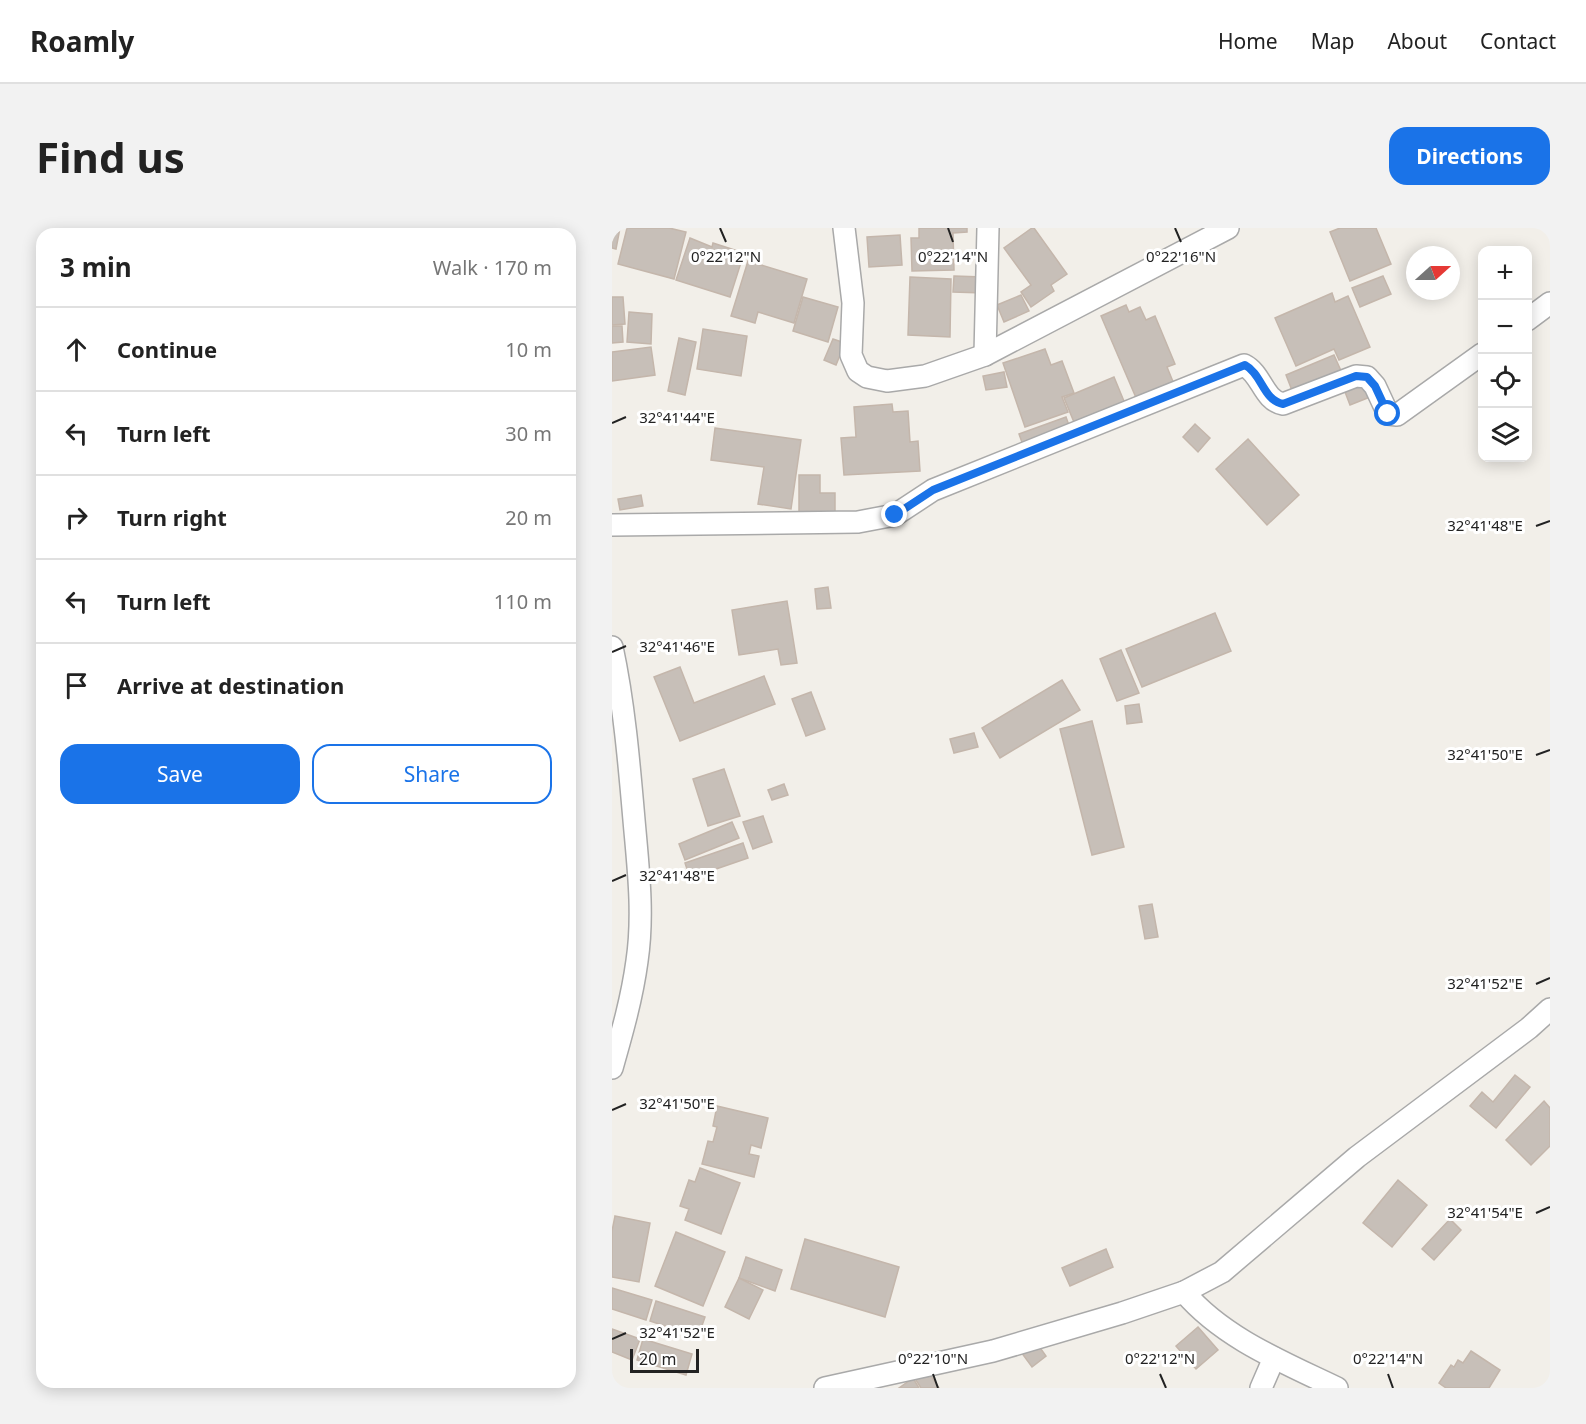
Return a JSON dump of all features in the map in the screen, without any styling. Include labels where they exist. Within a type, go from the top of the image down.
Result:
[{"type":"street","points":[[844,228],[853,303],[851,355],[858,371],[867,377],[887,381],[925,376],[985,355],[1228,228]]},
{"type":"street","points":[[985,355],[988,228]]},
{"type":"street","points":[[1532,316],[1550,303]]},
{"type":"street","points":[[612,525],[858,522],[895,515],[933,490],[1245,365],[1253,369],[1275,403],[1283,404],[1356,376],[1367,377],[1375,386],[1388,414],[1397,415],[1478,357]]},
{"type":"street","points":[[612,647],[630,770],[640,914],[638,960],[630,1007],[612,1068]]},
{"type":"street","points":[[825,1388],[993,1351],[1122,1314],[1184,1292],[1222,1272],[1357,1157],[1550,1009]]},
{"type":"street","points":[[1184,1292],[1198,1309],[1226,1330],[1274,1358],[1337,1388]]},
{"type":"street","points":[[1261,1388],[1274,1358]]},
{"type":"building","points":[[612,228],[620,228],[616,249],[612,248]]},
{"type":"building","points":[[627,228],[669,228],[686,232],[674,279],[618,264]]},
{"type":"building","points":[[919,228],[967,228],[967,232],[953,233],[954,270],[912,271],[911,238],[919,238]]},
{"type":"building","points":[[1032,228],[1067,274],[1051,285],[1054,291],[1031,307],[1021,292],[1031,285],[1004,248]]},
{"type":"building","points":[[1340,228],[1376,228],[1391,264],[1350,281],[1330,232]]},
{"type":"building","points":[[900,235],[902,265],[869,267],[867,237]]},
{"type":"building","points":[[690,238],[712,247],[713,243],[744,253],[730,297],[676,280]]},
{"type":"building","points":[[748,261],[807,279],[794,323],[758,312],[755,323],[731,316]]},
{"type":"building","points":[[954,276],[983,277],[983,293],[953,292]]},
{"type":"building","points":[[1383,276],[1391,294],[1360,307],[1352,288]]},
{"type":"building","points":[[910,277],[951,279],[950,337],[908,335]]},
{"type":"building","points":[[1332,293],[1335,302],[1348,296],[1370,347],[1339,360],[1334,349],[1296,366],[1275,318]]},
{"type":"building","points":[[1021,295],[1029,311],[1004,322],[997,305]]},
{"type":"building","points":[[612,297],[623,297],[625,324],[612,325]]},
{"type":"building","points":[[803,297],[838,307],[828,342],[793,331]]},
{"type":"building","points":[[1126,305],[1129,312],[1140,307],[1146,320],[1155,316],[1175,364],[1167,367],[1174,384],[1137,400],[1101,316]]},
{"type":"building","points":[[629,312],[652,314],[651,344],[627,342]]},
{"type":"building","points":[[612,326],[622,326],[623,342],[612,343]]},
{"type":"building","points":[[703,329],[747,336],[741,376],[697,369]]},
{"type":"building","points":[[679,338],[696,342],[685,395],[668,391]]},
{"type":"building","points":[[833,339],[845,343],[836,365],[824,360]]},
{"type":"building","points":[[651,347],[655,375],[612,381],[612,352]]},
{"type":"building","points":[[1045,349],[1051,365],[1062,361],[1074,393],[1062,397],[1068,412],[1025,427],[1003,363]]},
{"type":"building","points":[[1334,355],[1342,373],[1293,393],[1286,375]]},
{"type":"building","points":[[1004,372],[1007,387],[986,390],[983,376]]},
{"type":"building","points":[[1114,377],[1126,406],[1076,427],[1064,398]]},
{"type":"building","points":[[1364,383],[1370,397],[1350,405],[1345,392]]},
{"type":"building","points":[[892,404],[893,412],[908,411],[910,442],[918,441],[920,471],[844,475],[841,438],[856,437],[854,407]]},
{"type":"building","points":[[1066,417],[1071,431],[1024,448],[1019,434]]},
{"type":"building","points":[[1195,424],[1210,438],[1198,452],[1183,437]]},
{"type":"building","points":[[715,428],[801,440],[791,509],[758,504],[764,467],[711,460]]},
{"type":"building","points":[[1248,439],[1299,495],[1267,525],[1216,469]]},
{"type":"building","points":[[799,475],[820,475],[820,493],[835,493],[835,513],[799,513]]},
{"type":"building","points":[[641,495],[643,506],[620,510],[618,499]]},
{"type":"building","points":[[828,587],[831,608],[817,609],[815,589]]},
{"type":"building","points":[[787,601],[797,663],[781,665],[778,649],[739,655],[732,610]]},
{"type":"building","points":[[1215,613],[1231,651],[1142,687],[1126,649]]},
{"type":"building","points":[[1121,650],[1139,693],[1117,701],[1100,659]]},
{"type":"building","points":[[680,667],[694,703],[764,676],[775,704],[680,741],[654,677]]},
{"type":"building","points":[[1062,680],[1080,710],[1000,758],[982,728]]},
{"type":"building","points":[[811,692],[825,729],[806,736],[792,699]]},
{"type":"building","points":[[1139,704],[1142,722],[1127,724],[1125,706]]},
{"type":"building","points":[[1092,721],[1124,847],[1092,855],[1060,729]]},
{"type":"building","points":[[974,733],[978,747],[954,753],[950,739]]},
{"type":"building","points":[[724,769],[740,816],[708,826],[693,779]]},
{"type":"building","points":[[784,784],[788,795],[772,800],[768,790]]},
{"type":"building","points":[[763,816],[772,842],[753,849],[743,822]]},
{"type":"building","points":[[732,822],[739,838],[685,860],[679,844]]},
{"type":"building","points":[[743,843],[748,858],[690,878],[685,863]]},
{"type":"building","points":[[1152,904],[1158,937],[1145,939],[1139,906]]},
{"type":"building","points":[[1515,1075],[1530,1087],[1496,1128],[1470,1106],[1482,1092],[1493,1102]]},
{"type":"building","points":[[1544,1101],[1550,1108],[1550,1146],[1531,1165],[1506,1140]]},
{"type":"building","points":[[717,1106],[768,1118],[761,1148],[751,1145],[749,1154],[759,1156],[754,1177],[702,1164],[708,1141],[713,1142],[717,1127],[713,1126]]},
{"type":"building","points":[[700,1168],[740,1183],[721,1234],[685,1220],[689,1209],[680,1206],[689,1180],[695,1182]]},
{"type":"building","points":[[1398,1180],[1427,1205],[1392,1247],[1363,1223]]},
{"type":"building","points":[[615,1216],[650,1223],[639,1282],[612,1277],[612,1231]]},
{"type":"building","points":[[1450,1219],[1461,1230],[1434,1260],[1422,1249]]},
{"type":"building","points":[[676,1232],[725,1252],[703,1306],[655,1286]]},
{"type":"building","points":[[805,1239],[899,1267],[885,1317],[791,1289]]},
{"type":"building","points":[[1106,1249],[1113,1267],[1070,1286],[1062,1268]]},
{"type":"building","points":[[746,1257],[782,1270],[775,1291],[739,1278]]},
{"type":"building","points":[[739,1278],[763,1290],[749,1319],[725,1307]]},
{"type":"building","points":[[612,1288],[652,1300],[646,1320],[612,1309]]},
{"type":"building","points":[[656,1301],[705,1317],[698,1337],[650,1321]]},
{"type":"building","points":[[1198,1327],[1218,1350],[1196,1369],[1176,1346]]},
{"type":"building","points":[[612,1329],[640,1339],[632,1360],[612,1352]]},
{"type":"building","points":[[643,1339],[692,1354],[686,1375],[637,1360]]},
{"type":"building","points":[[1036,1342],[1046,1356],[1032,1367],[1021,1352]]},
{"type":"building","points":[[1471,1351],[1500,1370],[1489,1388],[1446,1388],[1439,1383],[1451,1365],[1454,1367],[1458,1360],[1463,1363]]},
{"type":"building","points":[[926,1368],[939,1388],[921,1388],[914,1377]]},
{"type":"building","points":[[913,1378],[919,1388],[899,1388]]},
{"type":"route","points":[[895,515],[933,490],[1217,374],[1245,365],[1253,369],[1275,403],[1283,404],[1356,376],[1367,377],[1375,386],[1388,414]]}]
